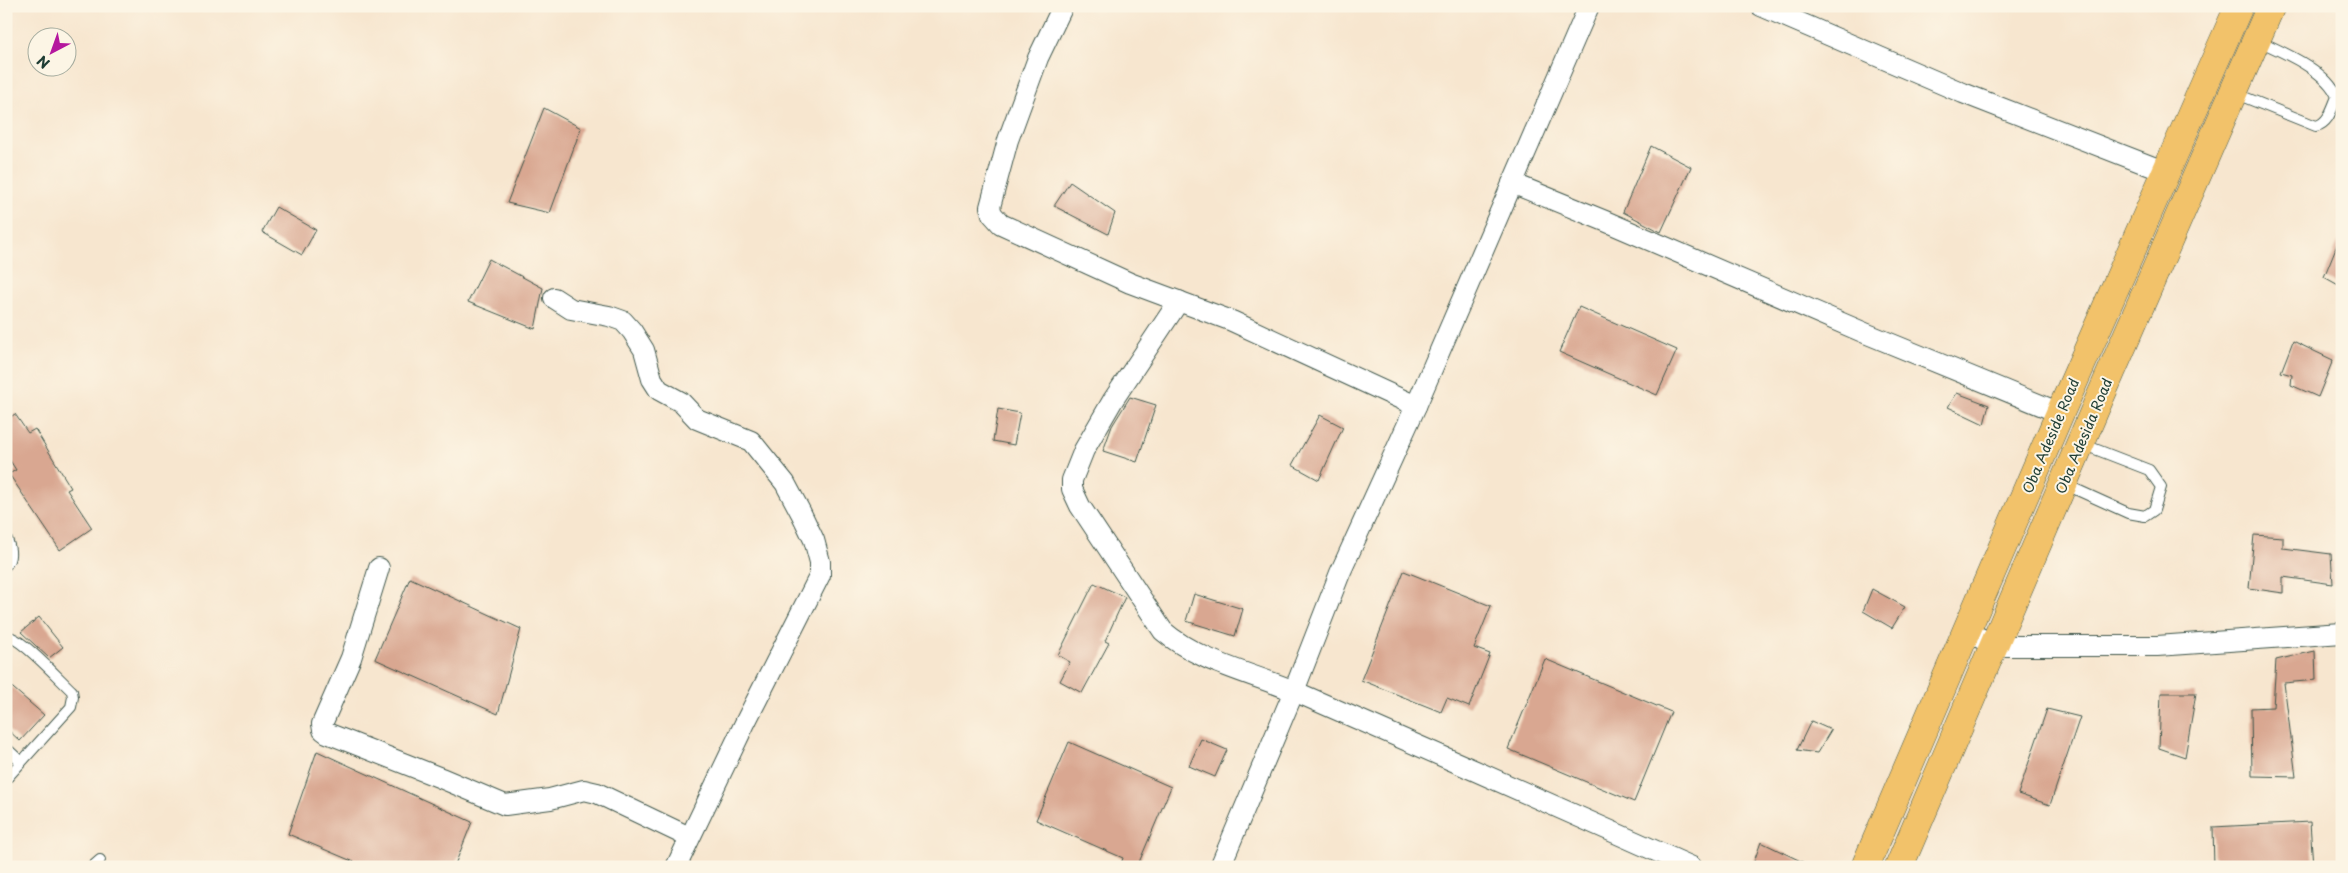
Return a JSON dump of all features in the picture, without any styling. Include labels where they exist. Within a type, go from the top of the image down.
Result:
[{"type":"main road","name":"Oba Adeside Road","points":[[1865,867],[2060,413],[2239,6]]},
{"type":"main road","name":"Oba Adesida Road","points":[[1898,867],[1995,646],[2080,443],[2271,6]]},
{"type":"street","points":[[1063,6],[1038,58],[1008,140],[990,207],[992,214],[1001,224],[1130,282],[1232,321],[1416,406]]},
{"type":"street","points":[[1220,867],[1294,691],[1340,574],[1416,406],[1589,6]]},
{"type":"street","points":[[1761,6],[1963,94],[2166,172]]},
{"type":"street","points":[[1512,183],[1605,221],[1856,330],[2060,413]]},
{"type":"street","points":[[554,298],[571,309],[609,316],[622,321],[640,342],[652,379],[659,390],[681,402],[697,419],[751,441],[785,483],[814,540],[820,562],[820,575],[676,867]]},
{"type":"street","points":[[1179,301],[1113,400],[1084,450],[1072,480],[1072,490],[1080,506],[1162,631],[1175,641],[1208,658],[1294,691],[1692,867]]},
{"type":"street","points":[[378,568],[351,658],[322,724],[323,730],[505,806],[550,799],[584,790],[597,793],[690,837]]},
{"type":"street","points":[[1967,632],[1995,646],[2157,646],[2342,633]]},
{"type":"lane","points":[[2233,93],[2316,126],[2322,125],[2327,120],[2337,97],[2334,87],[2322,76],[2257,40]]},
{"type":"lane","points":[[2063,484],[2128,513],[2145,516],[2154,510],[2162,487],[2149,470],[2080,443]]},
{"type":"lane","points":[[6,537],[10,546],[9,562],[6,565]]},
{"type":"lane","points":[[6,636],[12,636],[22,644],[72,691],[73,698],[71,707],[6,778]]},
{"type":"lane","points":[[6,748],[21,762]]},
{"type":"lane","points":[[92,867],[100,860]]},
{"type":"building","points":[[544,108],[581,128],[550,213],[507,203]]},
{"type":"building","points":[[1651,146],[1691,167],[1661,232],[1623,212]]},
{"type":"building","points":[[1070,182],[1115,213],[1108,234],[1054,206]]},
{"type":"building","points":[[276,207],[316,230],[302,255],[262,232]]},
{"type":"building","points":[[2342,235],[2342,287],[2324,277]]},
{"type":"building","points":[[489,259],[543,288],[535,329],[468,302]]},
{"type":"building","points":[[1579,307],[1677,350],[1657,395],[1559,352]]},
{"type":"building","points":[[2293,341],[2333,360],[2318,397],[2291,385],[2292,375],[2281,372]]},
{"type":"building","points":[[1957,393],[1989,405],[1984,424],[1948,407]]},
{"type":"building","points":[[1130,397],[1156,405],[1137,462],[1103,451],[1112,426]]},
{"type":"building","points":[[998,409],[1020,413],[1014,445],[993,441]]},
{"type":"building","points":[[15,414],[28,433],[35,429],[71,488],[67,490],[92,528],[60,550],[9,474],[16,470],[6,454],[6,420]]},
{"type":"building","points":[[1320,415],[1343,427],[1319,480],[1292,465]]},
{"type":"building","points":[[2254,535],[2283,537],[2283,548],[2331,554],[2333,584],[2283,577],[2283,593],[2249,588]]},
{"type":"building","points":[[1404,571],[1491,606],[1474,648],[1490,654],[1469,707],[1447,698],[1441,712],[1361,680]]},
{"type":"building","points":[[410,578],[521,629],[498,714],[375,659]]},
{"type":"building","points":[[1094,583],[1125,597],[1105,641],[1109,643],[1082,693],[1060,681],[1070,662],[1058,655]]},
{"type":"building","points":[[1872,589],[1905,607],[1892,628],[1863,611]]},
{"type":"building","points":[[1194,594],[1243,609],[1235,636],[1186,621]]},
{"type":"building","points":[[39,617],[63,647],[49,658],[21,632]]},
{"type":"building","points":[[2315,651],[2316,680],[2284,683],[2296,777],[2252,776],[2251,708],[2273,707],[2276,660]]},
{"type":"building","points":[[1545,659],[1671,712],[1634,802],[1508,749]]},
{"type":"building","points":[[6,682],[44,715],[20,741],[6,728]]},
{"type":"building","points":[[2161,693],[2196,693],[2185,757],[2159,748]]},
{"type":"building","points":[[2047,709],[2080,717],[2050,805],[2018,794]]},
{"type":"building","points":[[1811,721],[1831,730],[1817,753],[1797,750]]},
{"type":"building","points":[[1201,739],[1227,750],[1215,777],[1189,766]]},
{"type":"building","points":[[1069,742],[1171,787],[1137,867],[1120,867],[1123,858],[1036,820]]},
{"type":"building","points":[[317,751],[472,822],[454,867],[366,867],[288,834]]},
{"type":"building","points":[[2310,822],[2313,866],[2214,867],[2213,827]]},
{"type":"building","points":[[1761,842],[1813,867],[1752,867]]}]
